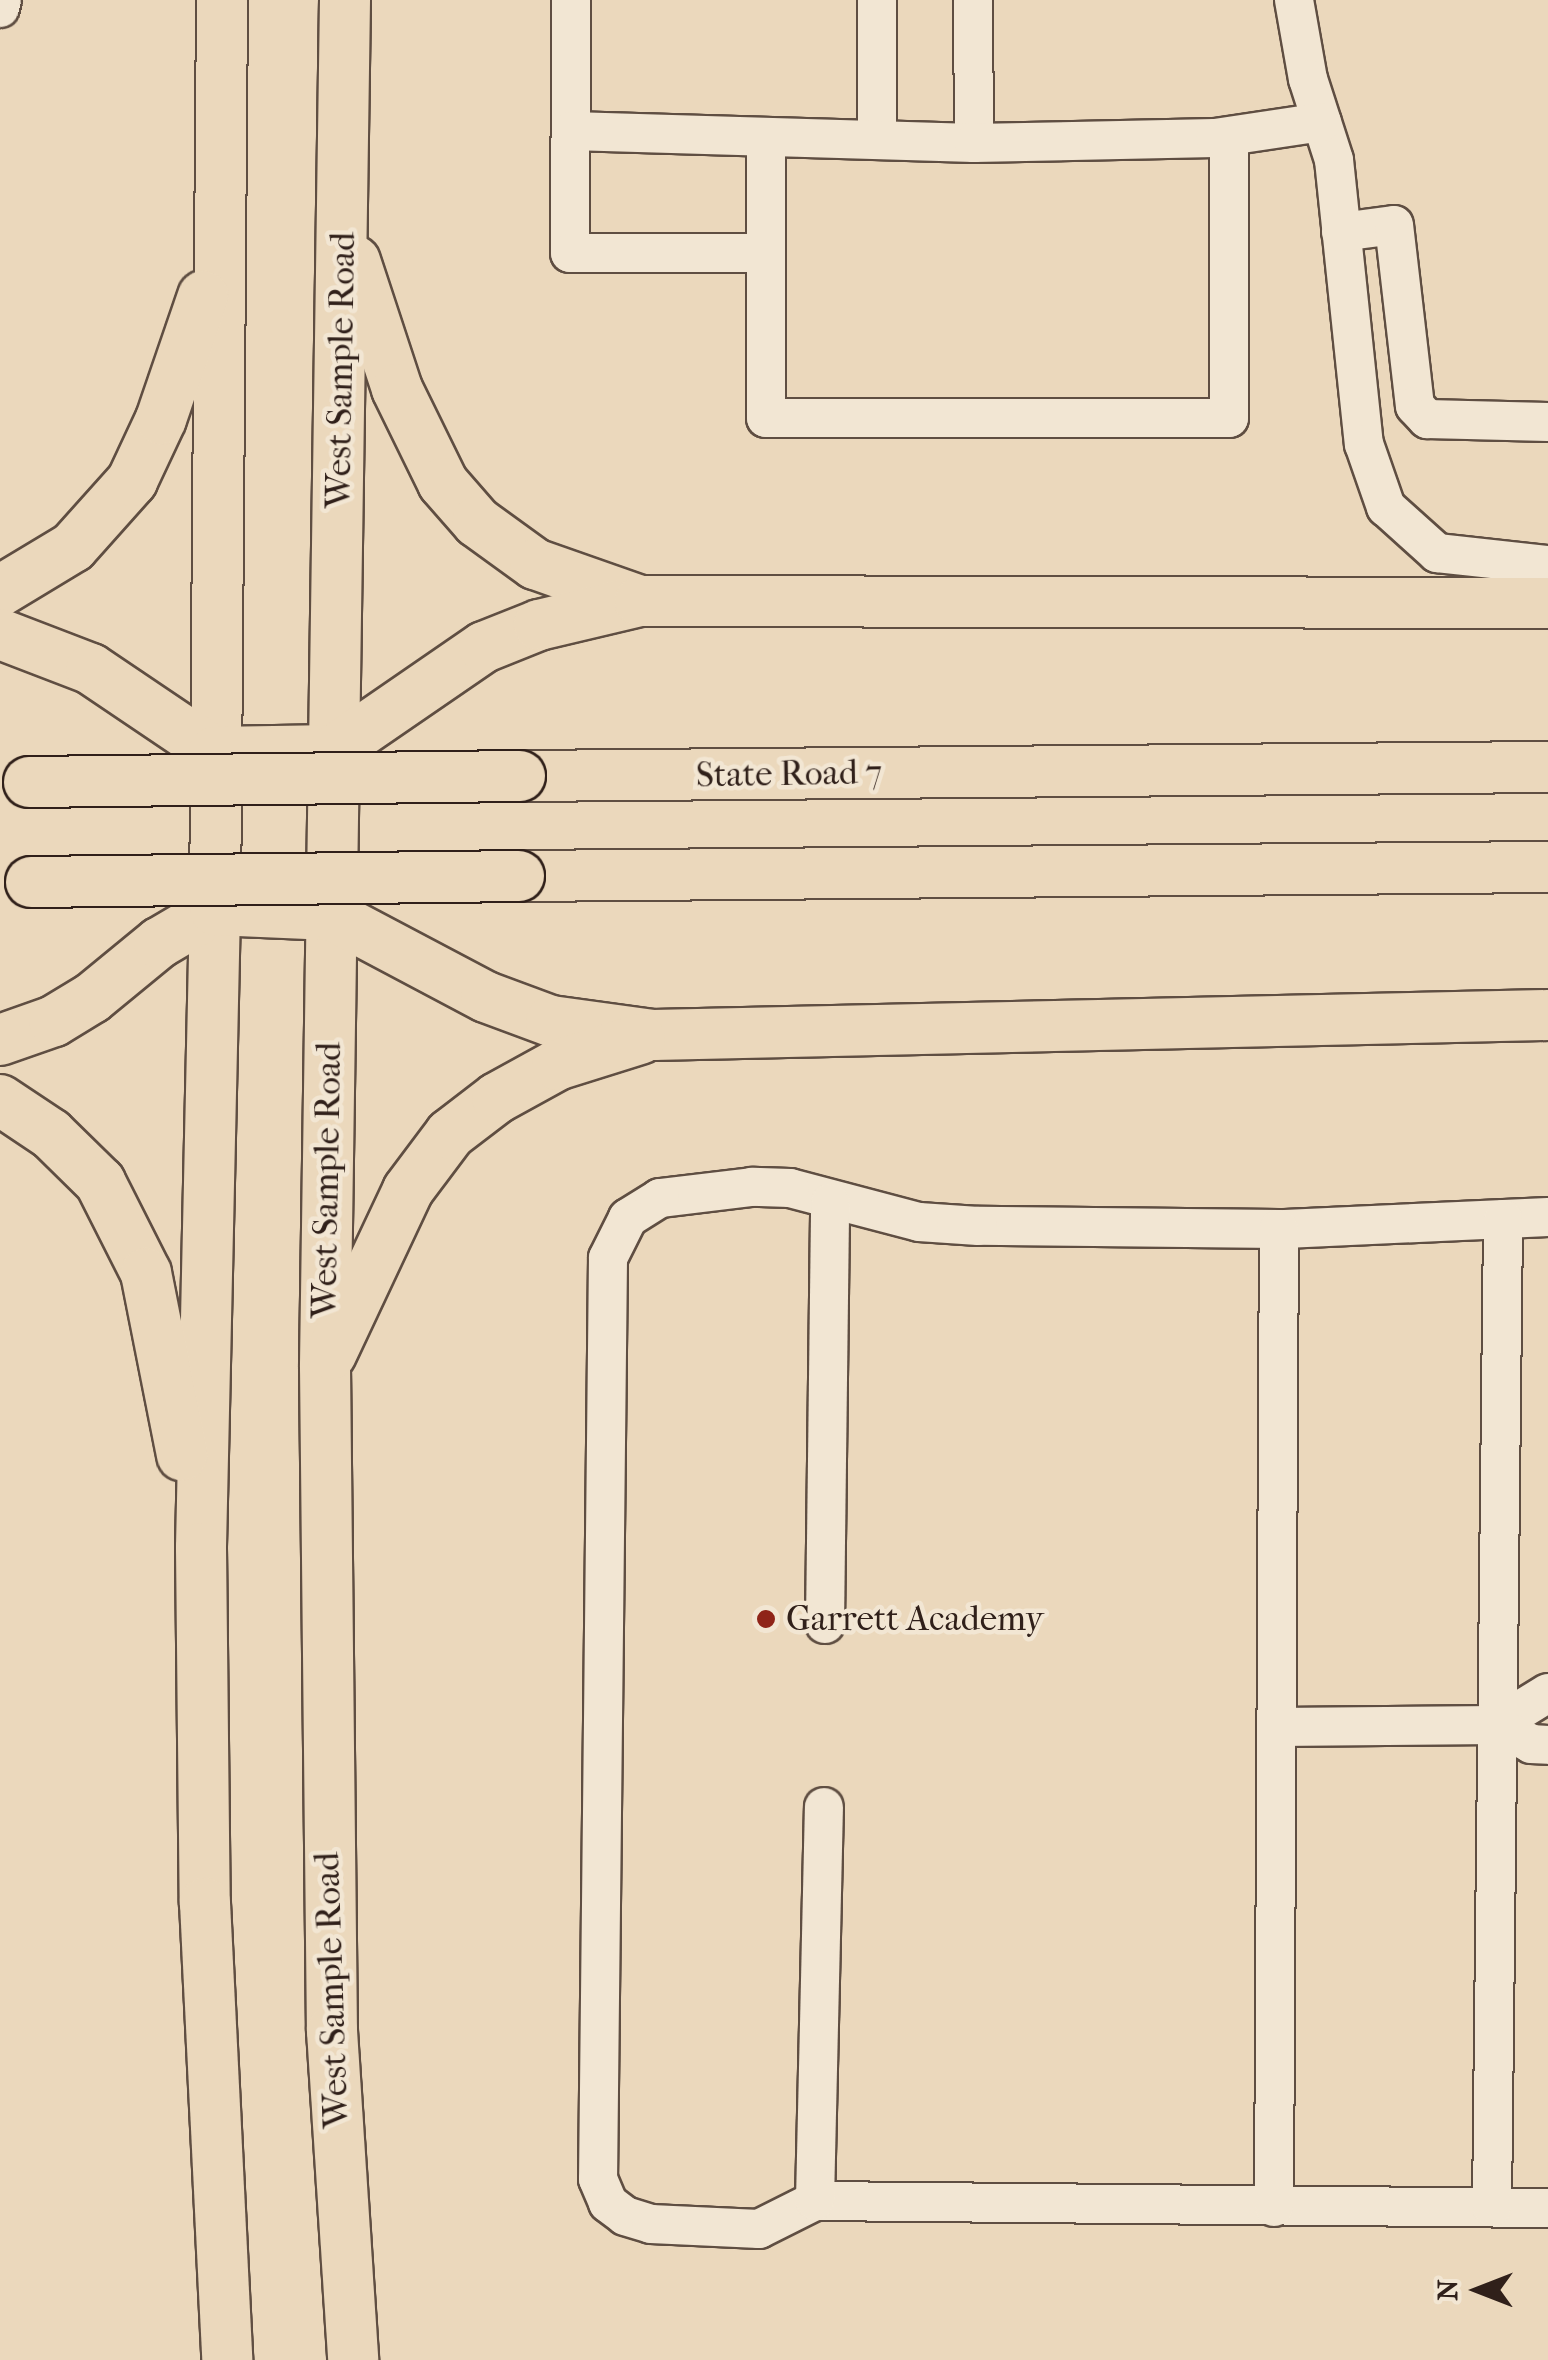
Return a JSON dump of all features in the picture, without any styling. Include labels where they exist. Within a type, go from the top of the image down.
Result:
[{"type":"main road","points":[[222,0],[217,253],[215,910],[201,1548],[205,1921],[227,2360]]},
{"type":"main road","name":"West Sample Road","points":[[345,0],[325,1367],[332,2031],[353,2360]]},
{"type":"main road","points":[[344,224],[397,390],[443,484],[477,522],[536,564],[640,601]]},
{"type":"main road","points":[[0,592],[73,548],[132,481],[162,419],[217,253]]},
{"type":"main road","points":[[0,634],[91,669],[214,752],[334,750],[484,647],[539,625],[640,601],[1548,603]]},
{"type":"main road","name":"State Road 7","points":[[15,782],[1548,767]]},
{"type":"main road","points":[[15,882],[1548,867]]},
{"type":"main road","points":[[0,1040],[54,1021],[92,998],[159,943],[215,910],[331,915],[486,996],[551,1020],[653,1035],[1548,1015]]},
{"type":"main road","points":[[325,1367],[408,1190],[450,1134],[497,1098],[557,1066],[653,1035]]},
{"type":"main road","points":[[0,1100],[50,1134],[100,1182],[146,1273],[201,1548]]},
{"type":"lane","points":[[0,8],[2,0]]},
{"type":"lane","points":[[571,0],[570,253],[766,254]]},
{"type":"lane","points":[[878,0],[878,140]]},
{"type":"lane","points":[[973,0],[974,143]]},
{"type":"lane","points":[[1294,0],[1334,160],[1364,444],[1386,507],[1437,554],[1548,566]]},
{"type":"lane","points":[[571,131],[974,143],[1229,137],[1322,122]]},
{"type":"lane","points":[[766,137],[766,418],[1229,418],[1229,137]]},
{"type":"lane","points":[[1341,232],[1394,225],[1415,406],[1428,419],[1548,422]]},
{"type":"lane","points":[[1548,1218],[1279,1229],[978,1226],[830,1203],[790,1188],[660,1198],[628,1218],[608,1258],[598,2179],[608,2203],[651,2224],[759,2229],[815,2201],[1548,2208]]},
{"type":"lane","points":[[825,1624],[830,1203]]},
{"type":"lane","points":[[1492,2207],[1502,1219]]},
{"type":"lane","points":[[1274,2207],[1279,1229]]},
{"type":"lane","points":[[1496,1725],[1548,1693]]},
{"type":"lane","points":[[1277,1727],[1496,1725],[1531,1744],[1548,1744]]},
{"type":"lane","points":[[815,2201],[824,1807]]},
{"type":"place","name":"Garrett Academy","points":[[766,1619]]}]
